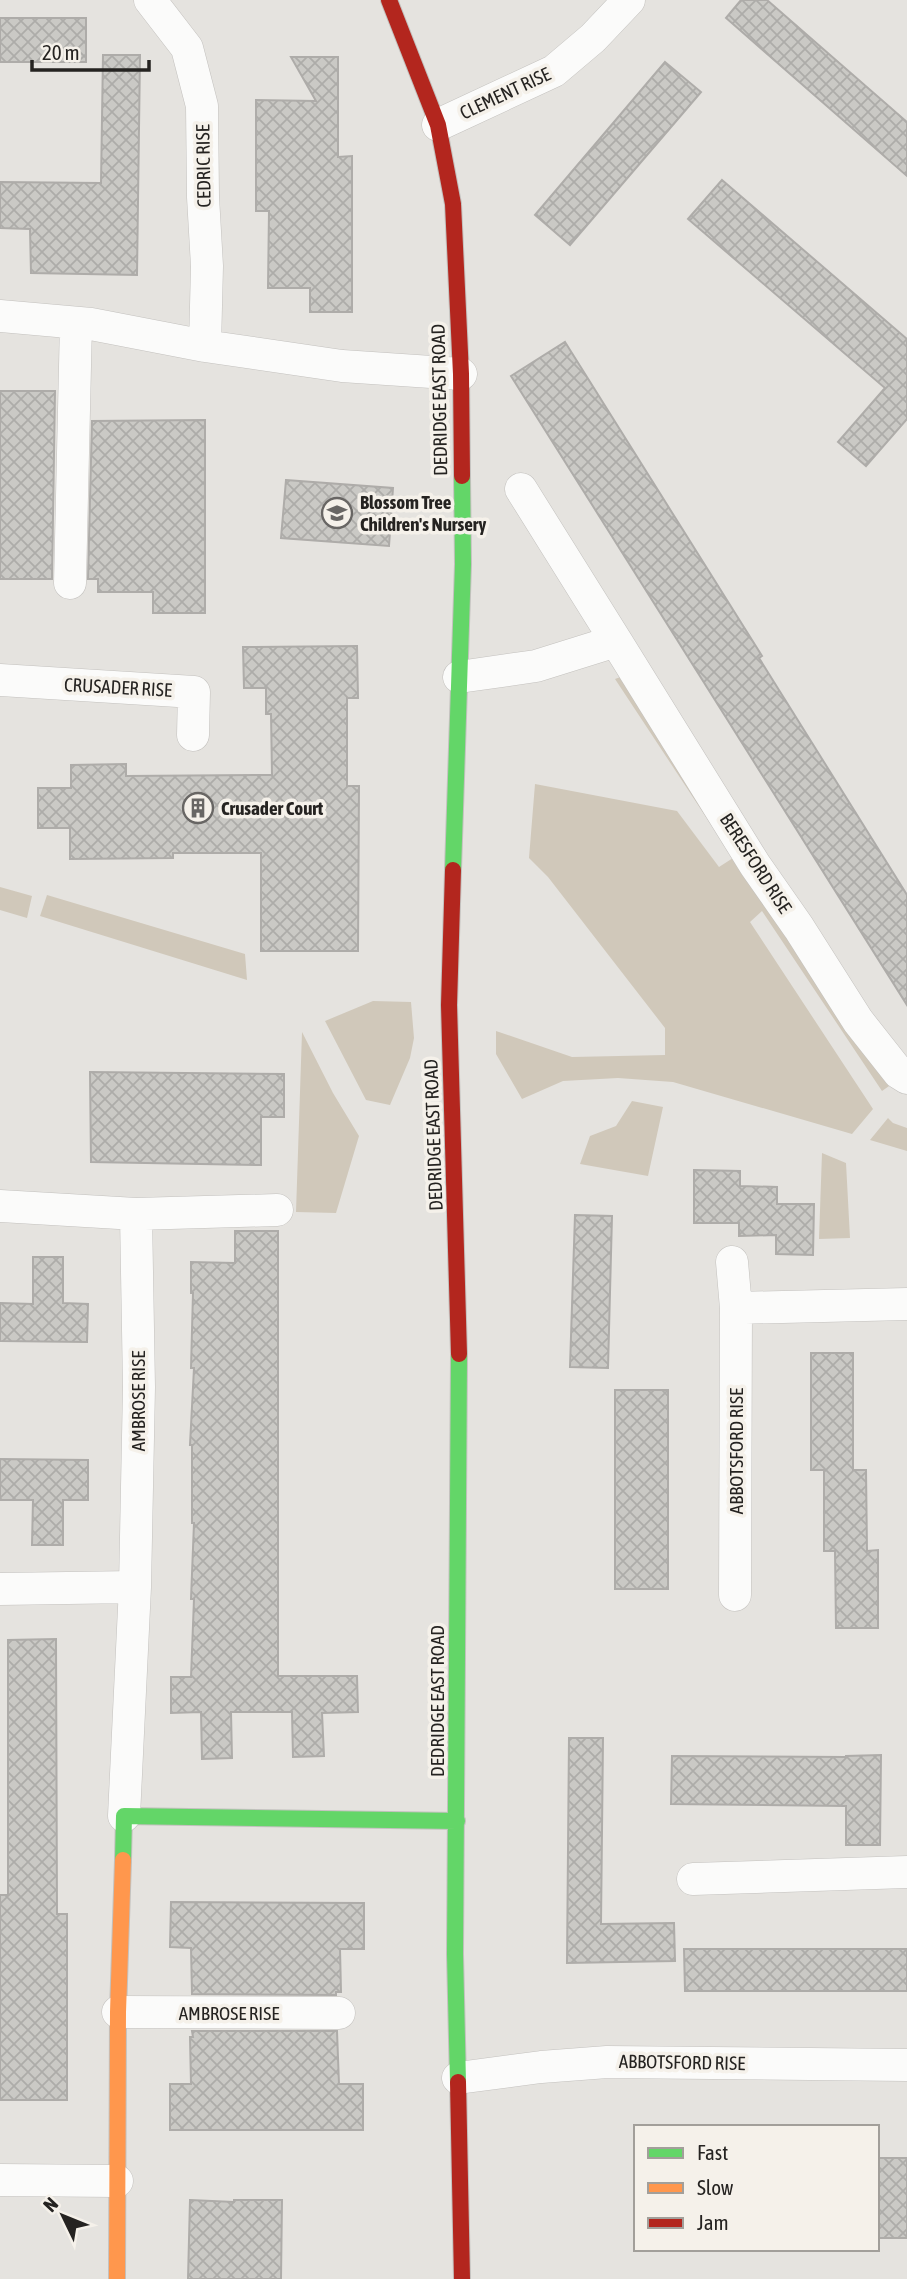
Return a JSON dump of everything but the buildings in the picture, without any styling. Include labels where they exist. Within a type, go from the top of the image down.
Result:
[{"type":"street","name":"CEDRIC RISE","points":[[150,0],[187,48],[202,106],[202,197],[207,266],[205,346]]},
{"type":"street","name":"DEDRIDGE EAST ROAD","points":[[389,0],[438,125],[453,204],[461,374],[463,565],[449,1005],[459,1311],[455,1954],[462,2279]]},
{"type":"street","name":"CLEMENT RISE","points":[[438,125],[554,71],[593,38],[629,0]]},
{"type":"street","points":[[0,316],[76,323],[205,346],[342,366],[461,374]]},
{"type":"street","points":[[70,583],[76,323]]},
{"type":"street","name":"BERESFORD RISE","points":[[522,489],[755,865],[858,1021],[899,1073],[907,1078]]},
{"type":"street","points":[[458,677],[536,666],[616,641]]},
{"type":"street","name":"CRUSADER RISE","points":[[0,680],[194,692],[193,735]]},
{"type":"street","points":[[0,1206],[136,1214],[277,1210]]},
{"type":"street","name":"AMBROSE RISE","points":[[117,2279],[118,2012],[135,1587],[139,1387],[136,1214]]},
{"type":"street","name":"ABBOTSFORD RISE","points":[[732,1262],[736,1308],[735,1595]]},
{"type":"street","points":[[736,1308],[907,1304]]},
{"type":"street","points":[[0,1589],[135,1587]]},
{"type":"street","points":[[124,1816],[457,1821]]},
{"type":"street","points":[[694,1879],[907,1872]]},
{"type":"street","name":"AMBROSE RISE","points":[[118,2012],[339,2013]]},
{"type":"street","name":"ABBOTSFORD RISE","points":[[458,2078],[607,2062],[907,2065]]},
{"type":"street","points":[[0,2180],[117,2181]]},
{"type":"shaded area","points":[[626,675],[892,1084],[882,1091],[762,911],[750,922],[873,1109],[852,1134],[673,1082],[618,1078],[563,1081],[522,1099],[496,1054],[496,1031],[572,1057],[665,1055],[665,1028],[548,877],[529,858],[535,784],[677,811],[719,867],[733,858],[615,679]]},
{"type":"shaded area","points":[[0,887],[32,896],[27,918],[0,910]]},
{"type":"shaded area","points":[[47,895],[245,954],[247,980],[40,916]]},
{"type":"shaded area","points":[[373,1001],[411,1002],[414,1038],[410,1058],[390,1105],[366,1100],[325,1021]]},
{"type":"shaded area","points":[[302,1032],[333,1093],[359,1136],[336,1213],[296,1212]]},
{"type":"shaded area","points":[[632,1101],[663,1107],[648,1176],[580,1164],[590,1136],[616,1126]]},
{"type":"shaded area","points":[[888,1118],[907,1128],[907,1151],[870,1140]]},
{"type":"shaded area","points":[[822,1153],[846,1163],[850,1238],[819,1239]]},
{"type":"traffic: fast","points":[[453,870],[463,564],[462,476]]},
{"type":"traffic: fast","points":[[458,2082],[455,1954],[459,1354]]},
{"type":"traffic: fast","points":[[123,1860],[124,1816],[457,1821]]},
{"type":"traffic: slow","points":[[117,2279],[118,2012],[123,1860]]},
{"type":"traffic: jam","points":[[389,0],[438,125],[453,204],[461,374],[462,476]]},
{"type":"traffic: jam","points":[[453,870],[449,1005],[459,1354]]},
{"type":"traffic: jam","points":[[458,2082],[462,2279]]},
{"type":"place","name":"Blossom Tree Children's Nursery","points":[[337,513]]},
{"type":"place","name":"Crusader Court","points":[[198,808]]}]
